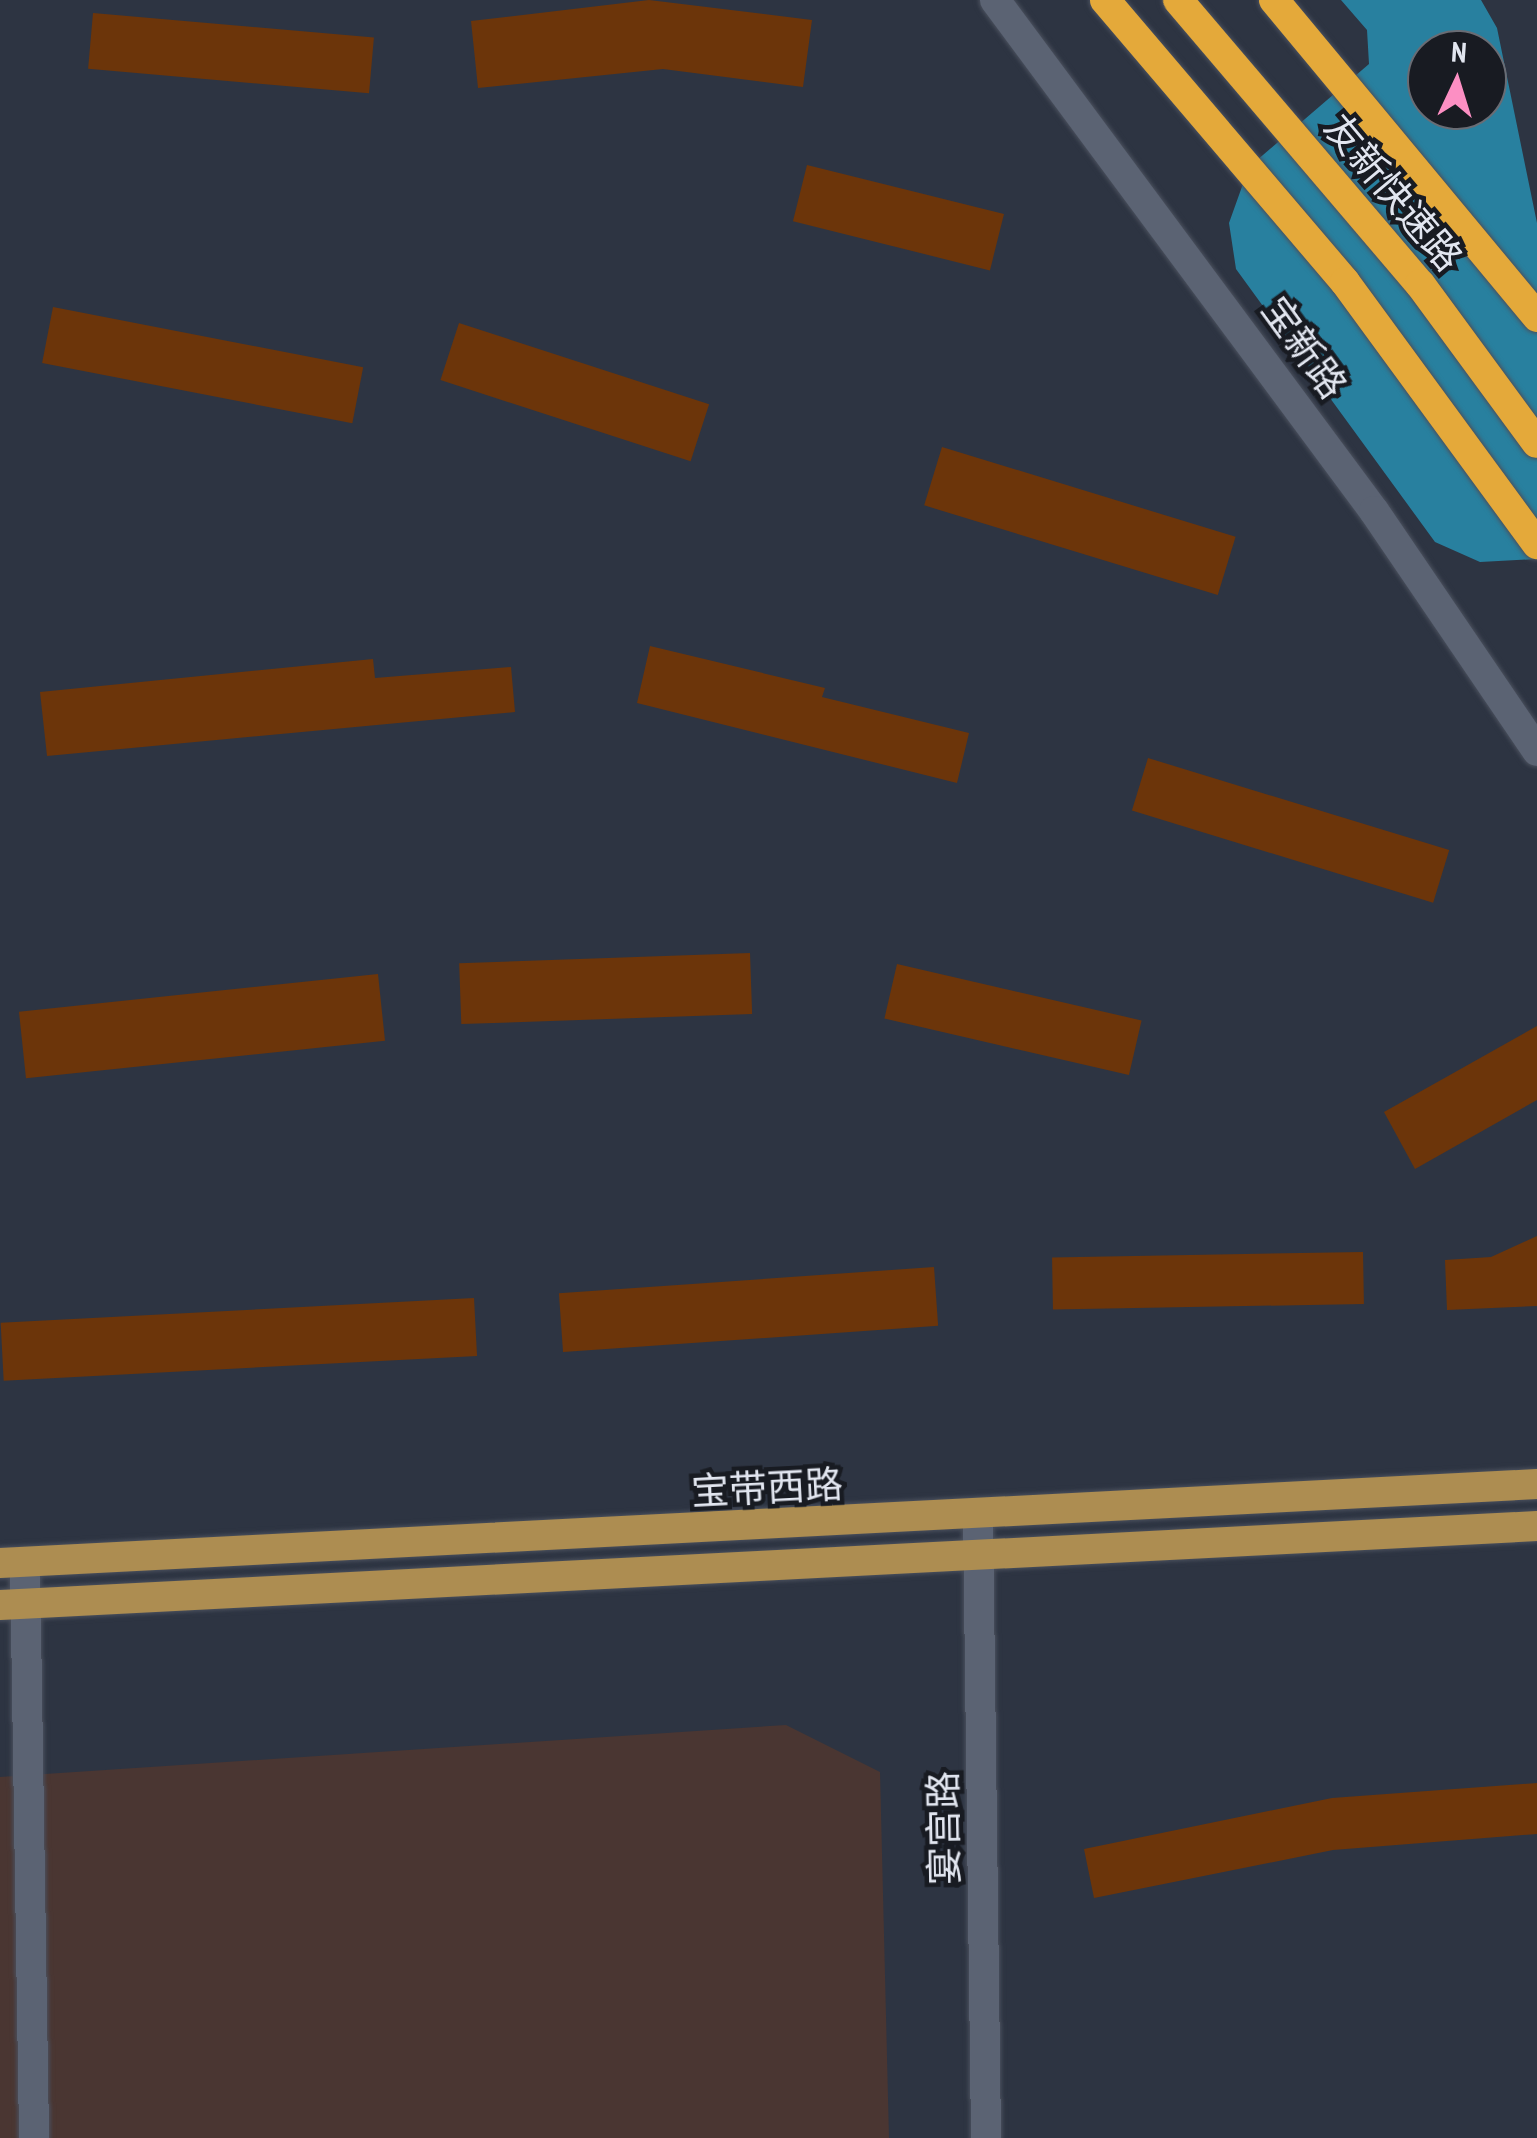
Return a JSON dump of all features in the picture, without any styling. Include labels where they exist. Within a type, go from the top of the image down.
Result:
[{"type":"highway","points":[[1106,0],[1345,282],[1537,544]]},
{"type":"highway","name":"友新快速路","points":[[1178,0],[1420,284],[1537,443]]},
{"type":"highway","name":"友新快速路","points":[[1274,0],[1537,317]]},
{"type":"main road","name":"宝带西路","points":[[13,1562],[978,1516],[1537,1484]]},
{"type":"main road","points":[[14,1604],[980,1558],[1537,1526]]},
{"type":"street","name":"宝新路","points":[[995,0],[1374,512],[1537,751]]},
{"type":"street","name":"宴宫路","points":[[978,1516],[986,2138]]},
{"type":"street","points":[[13,1562],[34,2138]]},
{"type":"shaded area","points":[[786,1725],[880,1772],[889,2138],[0,2138],[0,1777]]},
{"type":"water","points":[[1341,0],[1481,0],[1497,28],[1407,30],[1407,130],[1507,130],[1507,77],[1537,223],[1537,559],[1480,562],[1435,542],[1236,269],[1229,223],[1249,167],[1369,64],[1367,30]]},
{"type":"building","points":[[649,0],[812,20],[803,87],[663,69],[478,88],[471,21]]},
{"type":"building","points":[[93,13],[374,38],[369,93],[88,69]]},
{"type":"building","points":[[807,165],[1004,214],[990,270],[793,221]]},
{"type":"building","points":[[53,307],[363,367],[352,423],[42,363]]},
{"type":"building","points":[[459,323],[709,404],[691,461],[440,380]]},
{"type":"building","points":[[942,447],[1236,537],[1218,595],[924,505]]},
{"type":"building","points":[[650,646],[825,688],[822,697],[969,733],[957,783],[637,703]]},
{"type":"building","points":[[373,659],[375,678],[511,667],[515,712],[47,756],[40,692]]},
{"type":"building","points":[[1148,758],[1449,850],[1433,903],[1132,811]]},
{"type":"building","points":[[750,953],[752,1014],[461,1024],[459,963]]},
{"type":"building","points":[[897,964],[1142,1020],[1129,1075],[884,1019]]},
{"type":"building","points":[[378,974],[385,1041],[26,1078],[19,1012]]},
{"type":"building","points":[[1537,1026],[1537,1100],[1415,1169],[1384,1112]]},
{"type":"building","points":[[1537,1236],[1537,1306],[1447,1310],[1445,1260],[1491,1257]]},
{"type":"building","points":[[1363,1252],[1364,1304],[1053,1309],[1052,1257]]},
{"type":"building","points":[[934,1267],[938,1326],[563,1352],[559,1293]]},
{"type":"building","points":[[474,1298],[477,1356],[4,1381],[1,1323]]},
{"type":"building","points":[[1537,1783],[1537,1834],[1333,1850],[1094,1898],[1084,1849],[1332,1798]]}]
